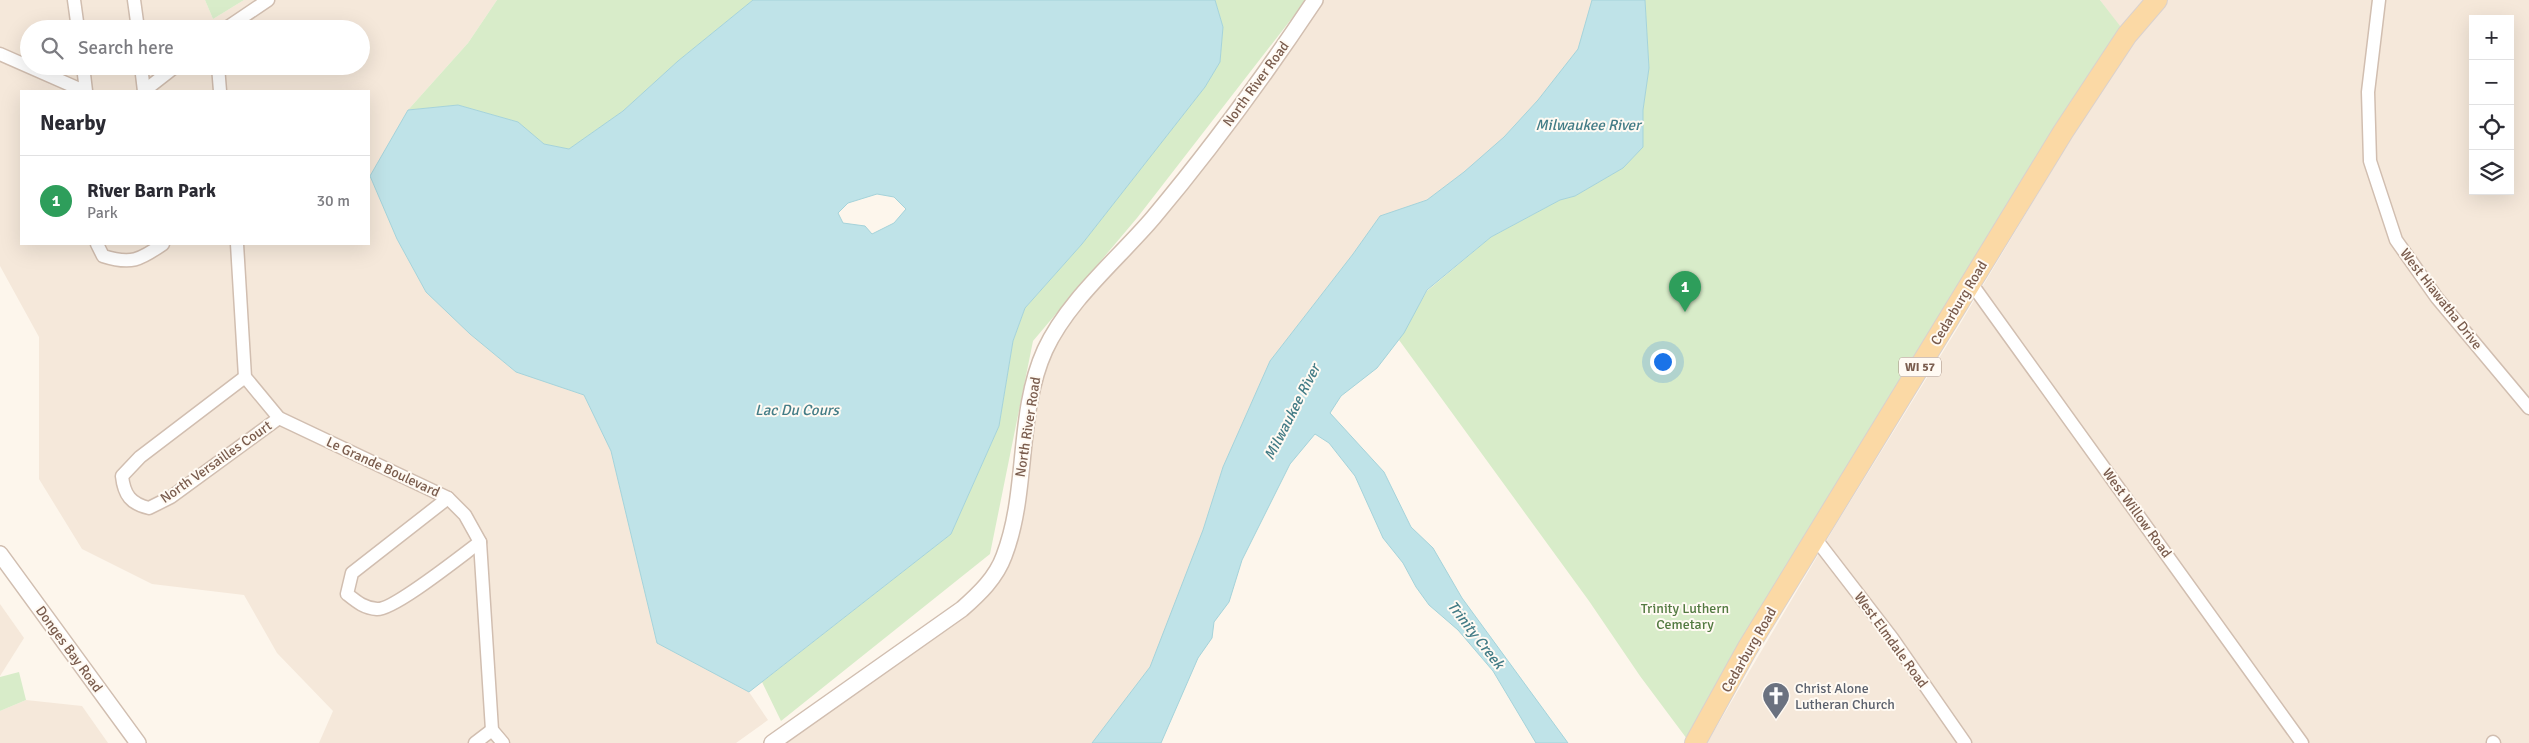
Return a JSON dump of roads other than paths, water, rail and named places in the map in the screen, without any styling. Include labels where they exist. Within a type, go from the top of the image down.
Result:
[{"type":"main road","name":"Cedarburg Road","points":[[1695,743],[1748,649],[1815,538],[2094,82],[2127,35],[2157,0]]},
{"type":"street","points":[[74,0],[77,20]]},
{"type":"street","points":[[134,0],[137,20]]},
{"type":"street","points":[[238,20],[268,0]]},
{"type":"street","name":"North River Road","points":[[772,743],[962,609],[986,587],[1004,558],[1012,528],[1031,393],[1046,348],[1064,320],[1096,280],[1180,186],[1240,106],[1315,0]]},
{"type":"street","name":"West Hiawatha Drive","points":[[2379,0],[2368,92],[2370,161],[2396,240],[2437,298],[2525,394],[2529,408]]},
{"type":"street","points":[[0,54],[20,63]]},
{"type":"street","points":[[48,75],[83,90]]},
{"type":"street","points":[[84,75],[85,90]]},
{"type":"street","points":[[143,75],[144,90]]},
{"type":"street","points":[[145,90],[164,75]]},
{"type":"street","points":[[219,75],[220,90]]},
{"type":"street","points":[[98,245],[103,256],[119,261],[141,259],[162,245]]},
{"type":"street","points":[[237,245],[245,377]]},
{"type":"street","name":"West Willow Road","points":[[1971,283],[2302,743]]},
{"type":"street","name":"North Versailles Court","points":[[245,377],[140,457],[122,476],[124,492],[135,505],[150,508],[171,497],[279,418]]},
{"type":"street","name":"Le Grande Boulevard","points":[[245,377],[279,418],[448,498],[465,515],[480,542],[492,730]]},
{"type":"street","points":[[448,498],[352,573],[348,594],[362,606],[379,610],[400,600],[480,542]]},
{"type":"street","name":"West Elmdale Road","points":[[1815,538],[1892,638],[1966,743]]},
{"type":"street","name":"Donges Bay Road","points":[[0,554],[138,743]]},
{"type":"street","points":[[475,743],[492,730],[503,743]]},
{"type":"water","name":"Lac Du Cours","points":[[753,0],[1215,0],[1223,27],[1220,62],[1205,87],[1082,244],[1025,308],[1013,341],[999,426],[951,534],[749,692],[657,643],[611,451],[584,395],[516,372],[470,334],[426,292],[397,239],[370,176],[408,110],[458,105],[518,122],[544,144],[569,149],[623,111],[678,61]],"holes":[[[877,194],[894,197],[906,209],[894,223],[872,234],[865,226],[843,223],[838,213],[848,203]]]},
{"type":"water","name":"Milwaukee River","points":[[1592,0],[1645,0],[1649,68],[1643,110],[1643,147],[1623,168],[1575,196],[1560,200],[1491,237],[1427,290],[1404,333],[1377,368],[1341,396],[1330,413],[1384,472],[1411,527],[1433,548],[1462,598],[1568,743],[1536,743],[1493,671],[1458,630],[1429,605],[1416,587],[1403,563],[1383,538],[1355,476],[1329,443],[1315,434],[1290,464],[1242,560],[1229,602],[1214,622],[1212,638],[1198,658],[1161,743],[1092,743],[1150,667],[1203,530],[1223,467],[1270,361],[1380,216],[1427,200],[1464,172],[1504,137],[1538,100],[1578,49]]},
{"type":"place","name":"River Barn Park","points":[[1685,312]]},
{"type":"place","name":"Christ Alone Lutheran Church","points":[[1776,720]]},
{"type":"park label","name":"Trinity Luthern Cemetary","points":[[1685,616]]},
{"type":"water label","name":"Trinity Creek","points":[[1476,635]]}]
